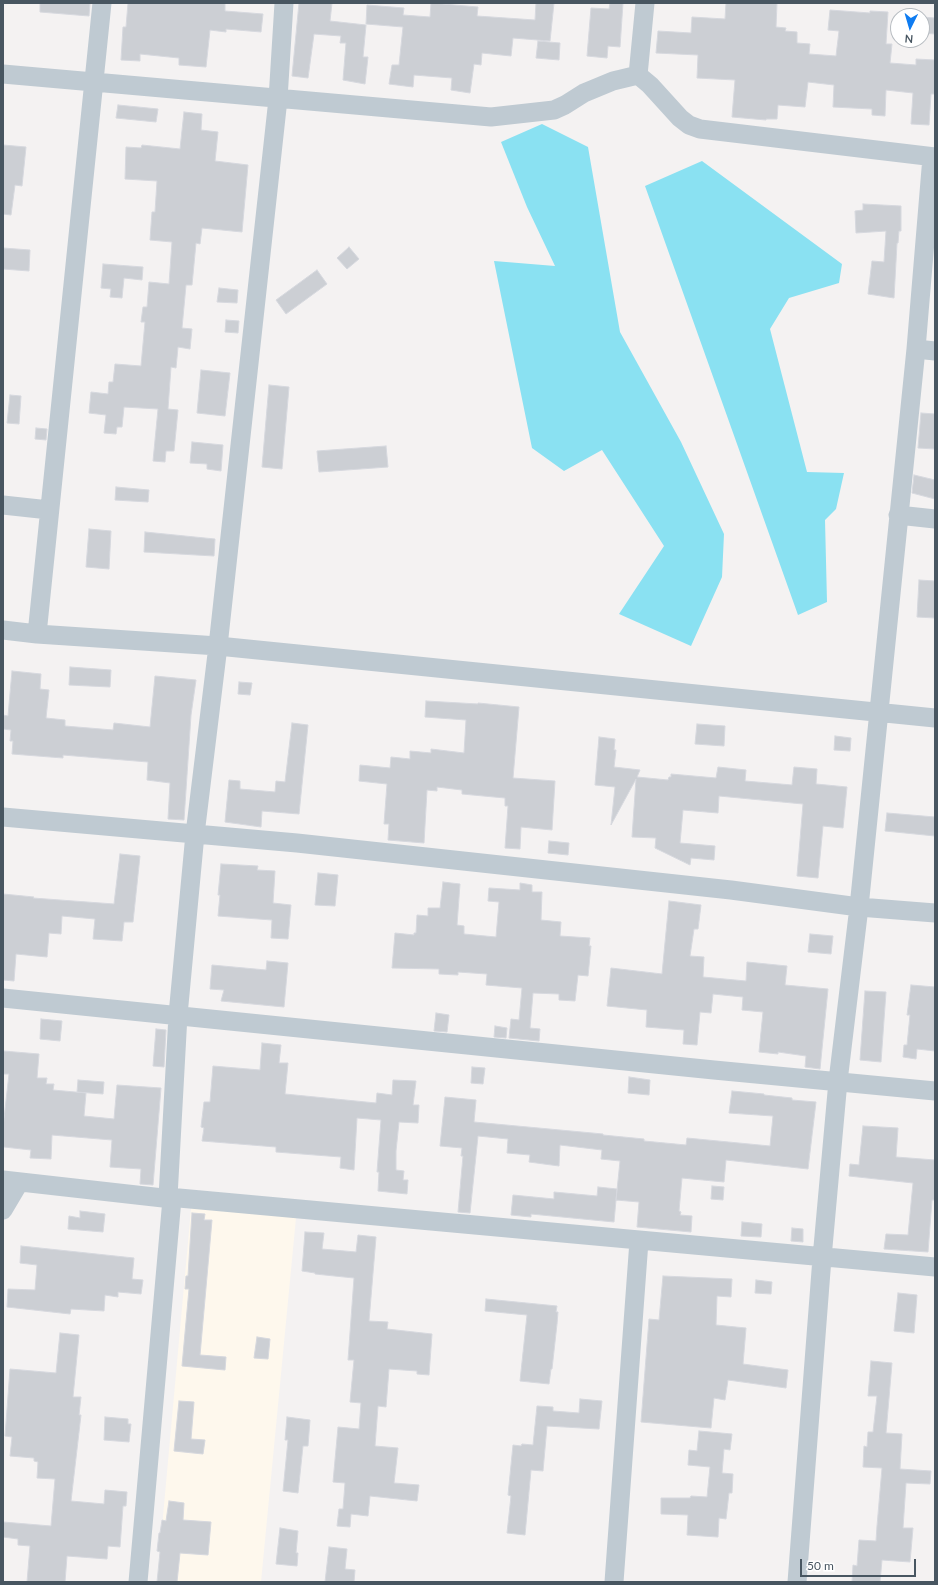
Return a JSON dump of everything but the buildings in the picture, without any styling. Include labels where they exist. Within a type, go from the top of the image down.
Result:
[{"type":"street","points":[[37,634],[102,3]]},
{"type":"street","points":[[138,1582],[170,1198],[178,1015],[195,834],[218,646],[278,99],[284,3]]},
{"type":"street","points":[[638,75],[645,3]]},
{"type":"street","points":[[3,74],[491,117],[554,110],[565,106],[584,93],[613,81],[638,75]]},
{"type":"street","points":[[638,75],[650,85],[680,118],[689,125],[700,129],[934,157],[859,907],[838,1081],[822,1258],[797,1582]]},
{"type":"street","points":[[916,349],[935,351]]},
{"type":"street","points":[[3,505],[49,510]]},
{"type":"street","points":[[898,515],[935,519]]},
{"type":"street","points":[[3,630],[37,634],[218,646],[935,718]]},
{"type":"street","points":[[3,817],[297,843],[723,890],[859,907],[935,913]]},
{"type":"street","points":[[3,998],[935,1091]]},
{"type":"street","points":[[3,1210],[11,1182],[822,1258],[935,1267]]},
{"type":"street","points":[[614,1582],[639,1240]]},
{"type":"shaded area","points":[[192,1198],[296,1218],[261,1582],[157,1582]]},
{"type":"water","points":[[542,124],[588,147],[620,332],[681,442],[724,534],[722,577],[691,646],[619,614],[664,546],[602,450],[564,471],[532,448],[494,261],[555,266],[527,207],[501,142]]},
{"type":"water","points":[[702,161],[842,264],[839,283],[789,298],[770,329],[807,472],[844,473],[836,509],[825,520],[827,602],[798,615],[645,186]]}]
